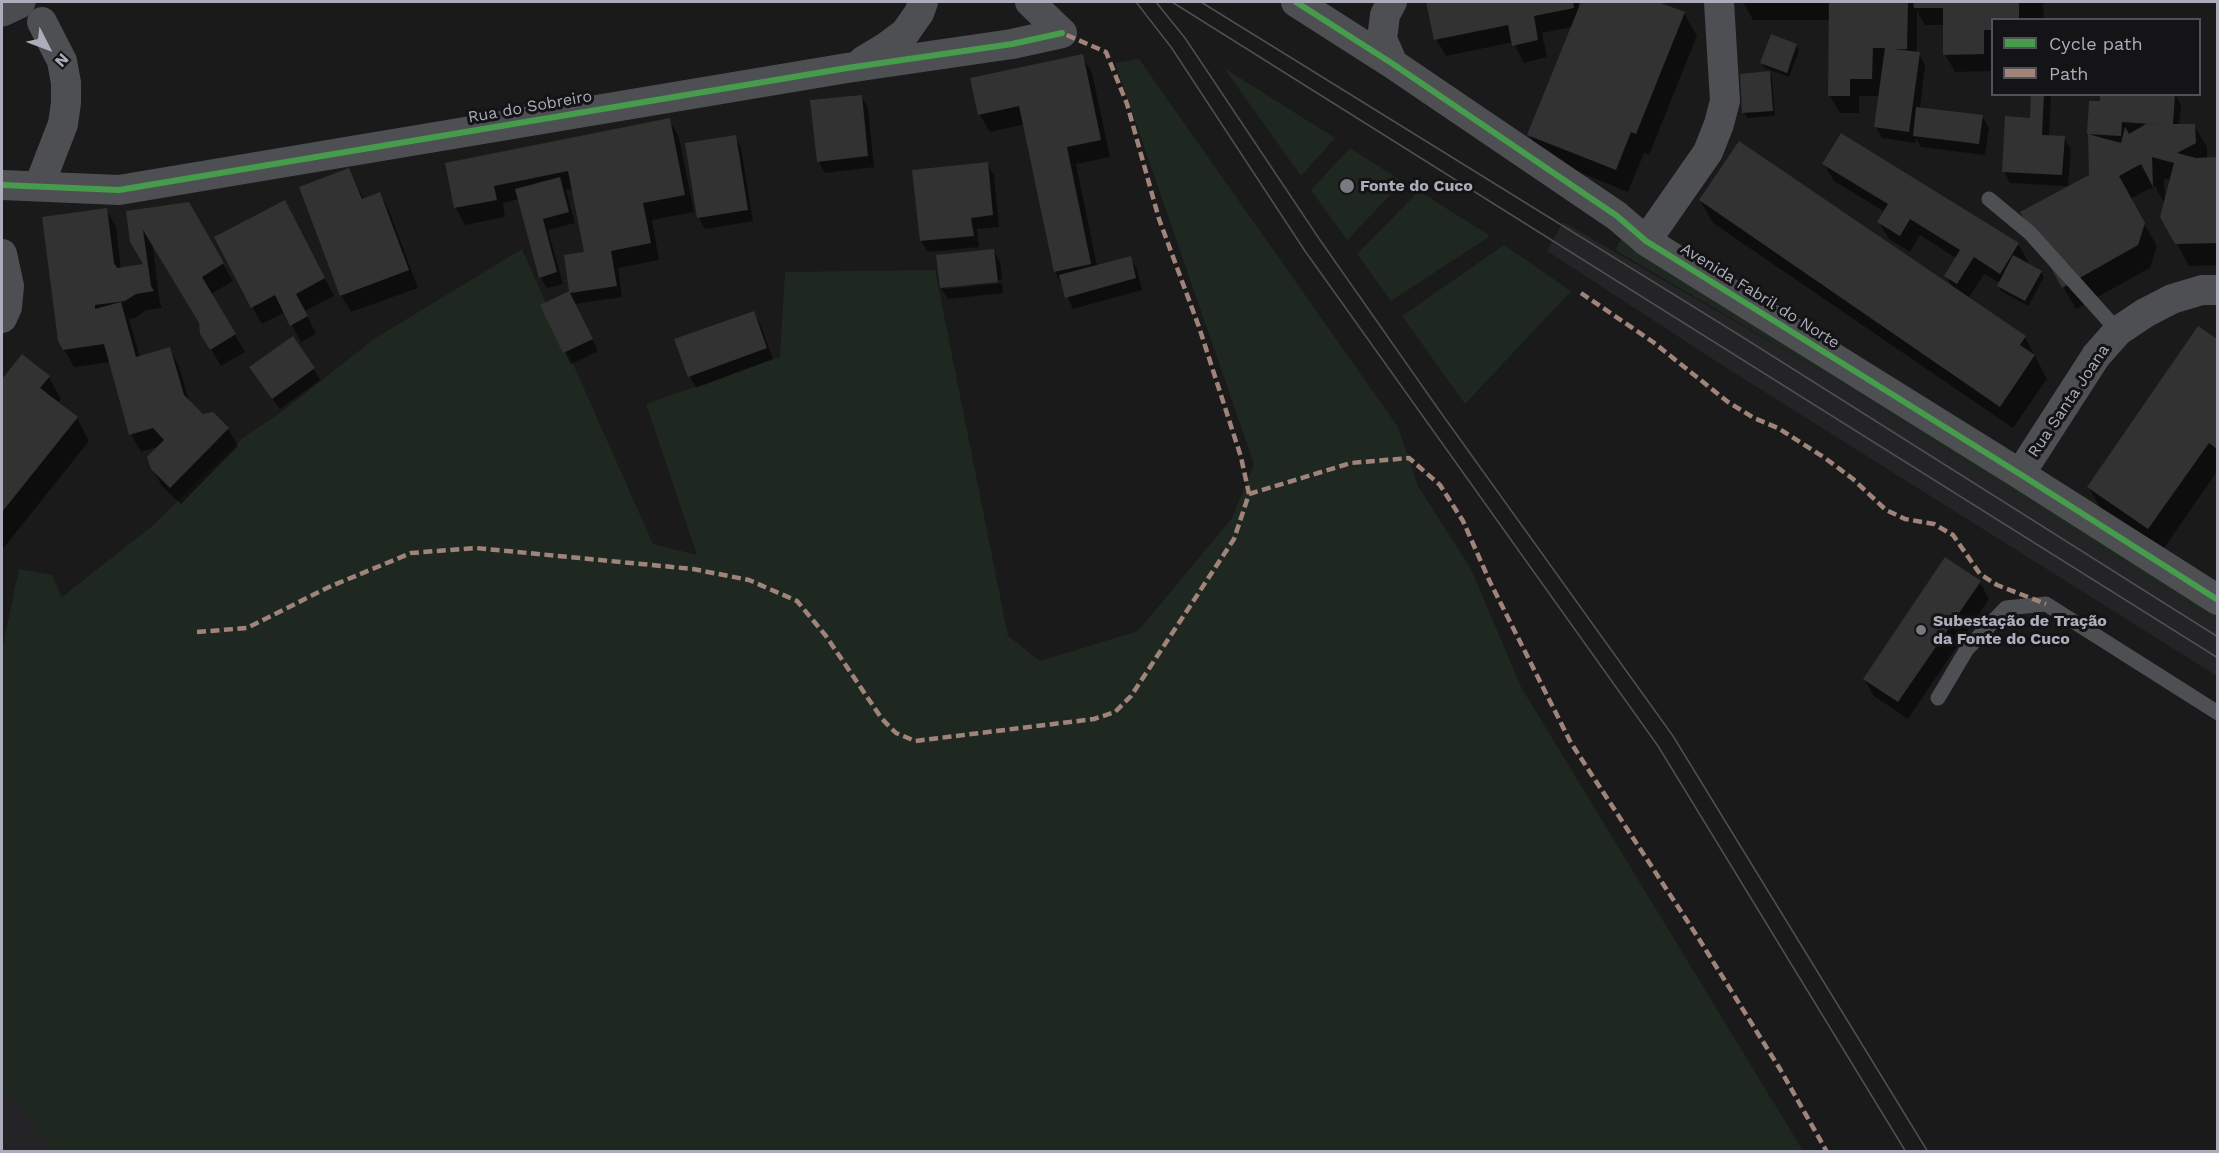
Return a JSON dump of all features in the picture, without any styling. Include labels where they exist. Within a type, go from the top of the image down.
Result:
[{"type":"main road","points":[[2,10],[30,12]]},
{"type":"street","points":[[847,68],[877,53],[904,33],[919,13],[923,2]]},
{"type":"street","name":"Rua do Sobreiro","points":[[2,185],[119,190],[847,68],[1012,44],[1062,33],[1030,2]]},
{"type":"street","name":"Avenida Fabril do Norte","points":[[1296,2],[1393,64],[1617,216],[1646,241],[2020,474],[2217,600]]},
{"type":"street","points":[[1392,2],[1385,15],[1382,39],[1393,64]]},
{"type":"street","points":[[1646,241],[1707,152],[1719,124],[1725,101],[1719,2]]},
{"type":"street","points":[[30,12],[62,61],[66,83],[63,124],[39,186]]},
{"type":"street","points":[[2,254],[9,286],[7,307],[2,318]]},
{"type":"street","name":"Rua Santa Joana","points":[[2020,474],[2096,356],[2118,331],[2172,299],[2202,290],[2217,290]]},
{"type":"lane","points":[[1989,199],[2030,233],[2118,331]]},
{"type":"lane","points":[[1938,698],[1967,649],[2006,608],[2046,604],[2217,713]]},
{"type":"shaded area","points":[[1139,59],[1398,427],[1418,486],[1471,569],[1521,687],[1803,1151],[53,1152],[2,1083],[2,650],[19,569],[52,575],[62,597],[151,527],[243,438],[284,410],[374,339],[522,249],[653,544],[697,555],[646,404],[780,357],[785,272],[935,270],[1008,636],[1040,661],[1138,631],[1232,518],[1254,464],[1115,63]]},
{"type":"shaded area","points":[[1224,68],[1335,138],[1301,176]]},
{"type":"shaded area","points":[[1350,148],[1403,182],[1347,240],[1311,190]]},
{"type":"shaded area","points":[[1419,191],[1490,236],[1391,301],[1357,254]]},
{"type":"shaded area","points":[[1563,222],[1843,384],[2217,621],[2217,676],[1725,367],[1547,251]]},
{"type":"shaded area","points":[[1622,238],[2217,613],[2217,621],[1843,384],[1615,250]]},
{"type":"shaded area","points":[[1504,245],[1571,291],[1465,404],[1402,316]]},
{"type":"shaded area","points":[[2,1082],[54,1151],[2,1151]]},
{"type":"building","points":[[1426,2],[1573,2],[1574,8],[1534,16],[1538,40],[1512,46],[1508,25],[1434,40]]},
{"type":"building","points":[[1581,2],[1658,2],[1685,12],[1636,134],[1631,132],[1616,170],[1527,135]]},
{"type":"building","points":[[1829,2],[1908,2],[1907,49],[1893,49],[1920,52],[1909,132],[1874,127],[1885,48],[1873,48],[1872,79],[1850,79],[1850,96],[1828,96]]},
{"type":"building","points":[[1913,2],[2019,2],[2019,18],[1991,18],[1991,30],[1984,30],[1984,54],[1943,55],[1943,8],[1914,8]]},
{"type":"building","points":[[1771,34],[1797,44],[1787,73],[1760,63]]},
{"type":"building","points":[[1083,54],[1101,140],[1067,147],[1091,264],[1054,272],[1019,106],[978,115],[970,78]]},
{"type":"building","points":[[1770,71],[1773,111],[1742,113],[1740,74]]},
{"type":"building","points":[[862,95],[868,156],[817,162],[810,100]]},
{"type":"building","points":[[2031,96],[2044,96],[2042,135],[2065,136],[2062,175],[2002,172],[2005,116],[2030,118]]},
{"type":"building","points":[[2100,96],[2175,96],[2173,124],[2195,124],[2196,143],[2177,153],[2196,158],[2217,157],[2217,243],[2175,244],[2160,217],[2174,163],[2152,157],[2153,187],[2141,164],[2119,176],[2145,223],[2138,245],[2062,288],[2020,212],[2089,175],[2087,134],[2089,101],[2100,101]],"holes":[[[2122,122],[2163,125],[2146,124],[2129,134],[2125,127],[2121,143],[2088,134],[2121,136]]]},
{"type":"building","points":[[1916,107],[1983,115],[1979,144],[1913,136]]},
{"type":"building","points":[[670,118],[685,195],[643,203],[651,243],[611,251],[617,286],[570,293],[593,339],[563,353],[540,305],[569,291],[564,255],[584,252],[568,171],[494,186],[497,200],[454,208],[445,163]]},
{"type":"building","points":[[1841,133],[2019,243],[2000,274],[1974,257],[1957,284],[1944,276],[1960,250],[1910,219],[1900,236],[1877,222],[1888,204],[1822,164]]},
{"type":"building","points":[[736,135],[748,210],[697,218],[685,143]]},
{"type":"building","points":[[1739,141],[2026,336],[2020,345],[2035,355],[2000,407],[1699,200]]},
{"type":"building","points":[[988,162],[993,215],[971,218],[974,236],[920,241],[912,170]]},
{"type":"building","points":[[349,168],[362,199],[380,192],[409,270],[340,296],[299,187]]},
{"type":"building","points":[[560,177],[569,212],[543,219],[557,272],[539,278],[515,189]]},
{"type":"building","points":[[285,200],[325,278],[296,294],[308,316],[290,326],[275,295],[251,308],[214,237]]},
{"type":"building","points":[[189,202],[224,263],[202,277],[236,334],[210,350],[200,334],[199,323],[143,230],[151,286],[154,291],[136,294],[125,301],[95,305],[95,309],[121,302],[136,357],[170,347],[184,395],[203,414],[213,412],[229,428],[170,488],[151,469],[147,457],[164,440],[153,428],[129,435],[104,344],[63,350],[58,341],[42,217],[107,208],[114,263],[117,268],[143,264],[130,242],[126,211]]},
{"type":"building","points":[[994,249],[998,282],[940,288],[936,255]]},
{"type":"building","points":[[2013,255],[2042,271],[2025,301],[1997,286]]},
{"type":"building","points":[[1131,256],[1136,278],[1065,298],[1059,275]]},
{"type":"building","points":[[754,311],[767,348],[688,377],[674,339]]},
{"type":"building","points":[[2198,326],[2217,339],[2217,449],[2209,443],[2148,529],[2087,487]]},
{"type":"building","points":[[293,336],[315,368],[272,399],[249,367]]},
{"type":"building","points":[[22,354],[50,376],[40,388],[78,417],[2,512],[2,379]]},
{"type":"building","name":"Subestação de Tração da Fonte do Cuco","points":[[1945,557],[1981,581],[1898,702],[1863,679]]},
{"type":"tram line","points":[[1136,2],[1171,47],[1305,251],[1658,746],[1906,1152]]},
{"type":"tram line","points":[[1156,2],[1185,38],[1320,240],[1439,410],[1673,736],[1928,1152]]},
{"type":"tram line","points":[[1172,2],[2218,658]]},
{"type":"tram line","points":[[1201,2],[1736,333],[2218,637]]},
{"type":"marked path","points":[[197,632],[247,628],[329,587],[411,553],[476,548],[693,569],[749,580],[797,601],[826,636],[882,719],[896,733],[915,741],[1094,719],[1115,712],[1131,696],[1234,539],[1249,494],[1241,457],[1199,327],[1159,219],[1127,104],[1106,52],[1062,33]]},
{"type":"marked path","points":[[1581,293],[1653,342],[1728,402],[1754,418],[1778,428],[1825,458],[1853,479],[1886,510],[1905,519],[1934,524],[1953,535],[1980,574],[1997,585],[2046,604]]},
{"type":"marked path","points":[[1249,494],[1351,463],[1409,458],[1440,485],[1463,521],[1490,582],[1571,743],[1699,939],[1780,1069],[1827,1152]]},
{"type":"cycle path","points":[[1296,2],[1393,64],[1617,216],[1646,241],[2218,600]]},
{"type":"cycle path","points":[[2,185],[119,190],[847,68],[1012,44],[1062,33]]},
{"type":"place","name":"Fonte do Cuco","points":[[1347,186]]},
{"type":"place","name":"Subestação de Tração da Fonte do Cuco","points":[[1921,630]]}]
